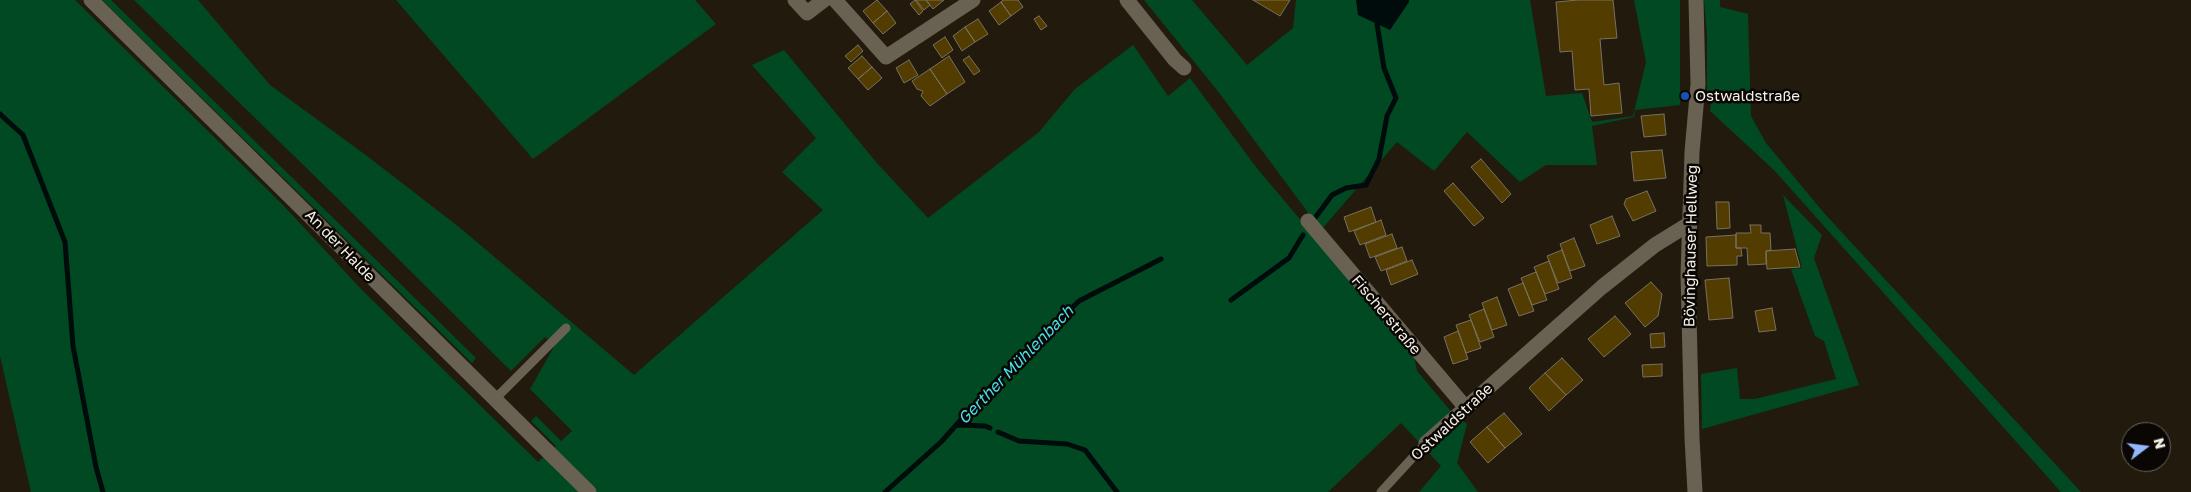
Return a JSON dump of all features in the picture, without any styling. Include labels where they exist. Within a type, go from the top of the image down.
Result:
[{"type":"street","name":"An der Halde","points":[[91,0],[589,492]]},
{"type":"street","points":[[795,0],[807,13],[824,0]]},
{"type":"street","points":[[835,0],[886,57],[973,0]]},
{"type":"street","points":[[1127,0],[1174,60],[1184,68]]},
{"type":"street","name":"Bövinghauser Hellweg","points":[[1696,0],[1698,84],[1689,224],[1692,438],[1696,492]]},
{"type":"street","name":"Fischerstraße","points":[[1308,221],[1466,408]]},
{"type":"street","name":"Ostwaldstraße","points":[[1426,443],[1602,287],[1654,245],[1689,224]]},
{"type":"lane","points":[[494,400],[566,328]]},
{"type":"lane","name":"Ostwaldstraße","points":[[1381,492],[1426,443]]},
{"type":"green space","points":[[0,0],[75,0],[282,204],[362,290],[538,462],[556,446],[531,421],[536,416],[561,441],[572,431],[530,389],[555,345],[545,337],[511,371],[134,0],[198,0],[270,85],[367,156],[459,227],[634,375],[823,210],[782,172],[816,138],[752,65],[784,50],[876,162],[928,218],[1039,132],[1075,89],[1133,45],[1168,96],[1190,78],[1256,167],[1414,355],[1417,371],[1449,409],[1467,424],[1457,463],[1478,492],[1419,492],[1441,466],[1401,423],[1328,492],[31,492],[0,356]]},
{"type":"green space","points":[[102,0],[111,0],[476,358],[472,363]]},
{"type":"green space","points":[[396,0],[695,0],[716,24],[533,159]]},
{"type":"green space","points":[[1144,0],[1192,0],[1247,65],[1293,28],[1296,0],[1530,0],[1546,96],[1582,93],[1592,122],[1633,116],[1646,62],[1634,0],[1680,0],[1680,105],[1635,110],[1634,117],[1592,126],[1597,165],[1546,165],[1520,182],[1467,132],[1434,171],[1397,142],[1321,230],[1217,90]]},
{"type":"green space","points":[[1704,0],[1720,0],[1720,7],[1748,14],[1751,116],[1766,143],[1824,213],[2081,492],[2061,492],[1774,170],[1710,111],[1712,94],[1707,92],[1707,36]]},
{"type":"green space","points":[[1783,195],[1822,235],[1814,258],[1859,385],[1702,429],[1701,374],[1737,368],[1740,399],[1755,399],[1836,379],[1824,341],[1815,336],[1791,269],[1802,268]]},
{"type":"shaded area","points":[[1356,0],[1409,0],[1409,2],[1390,30],[1358,15]]},
{"type":"building","points":[[877,0],[887,11],[873,23],[863,11]]},
{"type":"building","points":[[915,0],[923,11],[919,15],[910,4]]},
{"type":"building","points":[[916,0],[926,0],[930,5],[924,10]]},
{"type":"building","points":[[926,0],[944,0],[933,9]]},
{"type":"building","points":[[1003,0],[1018,0],[1023,7],[1011,16],[1001,2]]},
{"type":"building","points":[[1253,0],[1290,0],[1280,16]]},
{"type":"building","points":[[1613,0],[1617,38],[1600,39],[1604,85],[1619,83],[1622,113],[1591,116],[1589,89],[1575,90],[1572,51],[1560,52],[1556,2]]},
{"type":"building","points":[[1001,2],[1011,16],[999,25],[989,11]]},
{"type":"building","points":[[887,11],[896,23],[883,34],[873,23]]},
{"type":"building","points":[[1039,16],[1047,26],[1041,30],[1034,19]]},
{"type":"building","points":[[978,19],[988,34],[975,42],[965,27]]},
{"type":"building","points":[[965,27],[975,42],[962,51],[953,36]]},
{"type":"building","points":[[945,37],[953,50],[942,58],[933,45]]},
{"type":"building","points":[[858,45],[863,51],[851,62],[845,56]]},
{"type":"building","points":[[862,56],[872,67],[858,79],[848,68]]},
{"type":"building","points":[[949,56],[965,82],[947,94],[930,69]]},
{"type":"building","points":[[969,56],[980,71],[974,75],[963,60]]},
{"type":"building","points":[[909,60],[918,75],[904,83],[896,68]]},
{"type":"building","points":[[872,67],[882,78],[868,90],[858,79]]},
{"type":"building","points":[[930,69],[947,94],[930,106],[921,96],[923,91],[917,89],[912,81]]},
{"type":"building","points":[[1664,114],[1666,135],[1644,137],[1641,116]]},
{"type":"building","points":[[1662,150],[1666,178],[1634,181],[1631,152]]},
{"type":"building","points":[[1481,159],[1511,194],[1502,203],[1471,167]]},
{"type":"building","points":[[1453,183],[1484,218],[1474,226],[1444,191]]},
{"type":"building","points":[[1647,191],[1656,211],[1633,221],[1624,204],[1626,199]]},
{"type":"building","points":[[1716,202],[1729,202],[1730,228],[1717,229]]},
{"type":"building","points":[[1371,207],[1376,222],[1349,232],[1344,217]]},
{"type":"building","points":[[1612,216],[1620,236],[1597,244],[1590,225]]},
{"type":"building","points":[[1381,220],[1386,235],[1360,245],[1354,231]]},
{"type":"building","points":[[1750,225],[1761,225],[1761,233],[1770,233],[1771,250],[1766,251],[1766,264],[1748,265],[1747,248],[1736,248],[1736,233],[1751,233]]},
{"type":"building","points":[[1392,234],[1397,248],[1370,258],[1365,244]]},
{"type":"building","points":[[1736,235],[1736,248],[1741,248],[1742,256],[1737,256],[1737,265],[1707,266],[1706,237]]},
{"type":"building","points":[[1574,238],[1585,266],[1570,271],[1560,244]]},
{"type":"building","points":[[1402,247],[1407,261],[1381,271],[1375,257]]},
{"type":"building","points":[[1795,249],[1800,267],[1767,269],[1766,251]]},
{"type":"building","points":[[1562,250],[1572,278],[1558,283],[1547,256]]},
{"type":"building","points":[[1412,260],[1418,274],[1391,285],[1386,270]]},
{"type":"building","points":[[1549,261],[1559,289],[1545,294],[1534,267]]},
{"type":"building","points":[[1536,272],[1547,300],[1532,305],[1521,278]]},
{"type":"building","points":[[1729,278],[1733,318],[1709,320],[1705,280]]},
{"type":"building","points":[[1651,282],[1662,294],[1658,316],[1645,327],[1625,303]]},
{"type":"building","points":[[1523,283],[1534,311],[1519,316],[1508,289]]},
{"type":"building","points":[[1497,297],[1507,325],[1492,330],[1482,303]]},
{"type":"building","points":[[1772,308],[1776,330],[1759,332],[1755,311]]},
{"type":"building","points":[[1484,309],[1494,337],[1480,342],[1469,315]]},
{"type":"building","points":[[1615,316],[1631,334],[1604,357],[1588,339]]},
{"type":"building","points":[[1471,320],[1481,348],[1466,353],[1456,325]]},
{"type":"building","points":[[1458,331],[1468,359],[1453,364],[1444,337]]},
{"type":"building","points":[[1664,333],[1665,347],[1651,348],[1650,334]]},
{"type":"building","points":[[1562,358],[1583,380],[1566,395],[1545,373]]},
{"type":"building","points":[[1662,364],[1662,376],[1643,377],[1642,365]]},
{"type":"building","points":[[1545,373],[1566,395],[1549,411],[1529,388]]},
{"type":"building","points":[[1504,413],[1522,434],[1505,448],[1487,427]]},
{"type":"building","points":[[1487,427],[1505,448],[1488,463],[1470,442]]},
{"type":"waterway","name":"Gerther Mühlenbach","points":[[1315,218],[1332,195],[1346,188],[1366,185],[1379,159],[1387,116],[1396,98],[1384,68],[1377,24]]},
{"type":"waterway","points":[[0,114],[23,135],[65,242],[73,346],[96,467],[103,492]]},
{"type":"waterway","name":"Gerther Mühlenbach","points":[[1231,300],[1289,258],[1303,235]]},
{"type":"waterway","name":"Gerther Mühlenbach","points":[[885,492],[941,442],[994,383],[1079,301],[1161,259]]},
{"type":"waterway","points":[[957,425],[985,426],[990,428]]},
{"type":"waterway","points":[[998,432],[1019,441],[1067,444],[1085,450],[1117,492]]},
{"type":"place","name":"Ostwaldstraße","points":[[1685,96]]}]
